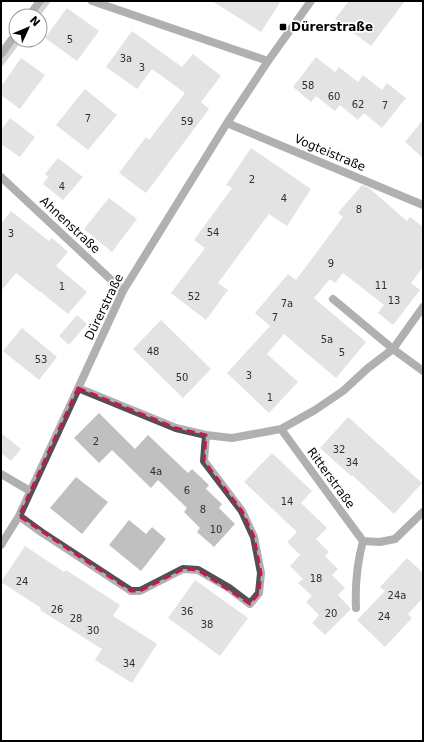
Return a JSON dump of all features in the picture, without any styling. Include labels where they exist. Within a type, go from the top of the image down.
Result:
[{"type":"street","points":[[92,1],[268,61]]},
{"type":"street","name":"Dürerstraße","points":[[1,545],[18,516],[123,291],[227,123],[268,61],[311,1]]},
{"type":"street","points":[[1,54],[8,45]]},
{"type":"street","name":"Vogteistraße","points":[[227,123],[423,205]]},
{"type":"street","name":"Ahnenstraße","points":[[1,177],[123,291]]},
{"type":"street","points":[[333,299],[393,349],[423,371]]},
{"type":"street","points":[[78,388],[176,428],[206,436],[232,438],[281,429],[315,410],[343,391],[368,368],[393,349],[423,307]]},
{"type":"street","name":"Ritterstraße","points":[[281,429],[363,541]]},
{"type":"street","points":[[18,516],[131,591],[140,591],[183,569],[198,570],[229,588],[250,604],[259,593],[261,572],[254,537],[242,511],[204,461],[206,436]]},
{"type":"street","points":[[1,474],[30,491]]},
{"type":"street","points":[[356,608],[355,591],[359,558],[363,541],[380,542],[395,539],[423,512]]},
{"type":"highlighted area","points":[[78,388],[176,428],[206,435],[204,461],[242,511],[254,537],[261,573],[259,593],[250,604],[198,570],[183,569],[140,591],[131,591],[19,516]]},
{"type":"building","points":[[212,1],[281,1],[261,32]]},
{"type":"building","points":[[349,1],[405,1],[371,46],[335,19]]},
{"type":"building","points":[[67,8],[99,31],[77,61],[48,40],[48,34]]},
{"type":"building","points":[[132,31],[182,67],[193,54],[221,76],[201,102],[209,109],[146,193],[119,173],[146,137],[149,140],[185,93],[152,69],[137,89],[106,67]]},
{"type":"building","points":[[316,57],[335,72],[339,67],[358,82],[363,75],[382,90],[387,83],[406,98],[382,128],[364,113],[358,120],[340,105],[335,111],[316,96],[311,102],[293,87]]},
{"type":"building","points":[[21,58],[45,75],[20,109],[1,95],[1,87]]},
{"type":"building","points":[[85,89],[117,115],[88,150],[56,125]]},
{"type":"building","points":[[10,118],[35,137],[20,157],[1,144],[1,130]]},
{"type":"building","points":[[423,120],[423,158],[405,142]]},
{"type":"building","points":[[251,148],[311,189],[287,226],[269,214],[218,283],[228,290],[206,320],[171,293],[205,248],[194,240],[232,188],[226,185]]},
{"type":"building","points":[[58,158],[83,177],[63,200],[43,184],[48,177],[45,174]]},
{"type":"building","points":[[362,185],[369,188],[407,221],[410,217],[423,227],[423,267],[411,283],[420,290],[393,325],[378,313],[384,305],[343,273],[335,283],[330,279],[314,298],[366,342],[336,378],[284,334],[267,354],[298,382],[269,413],[227,373],[270,326],[255,313],[288,274],[296,280],[343,217],[338,213]]},
{"type":"building","points":[[109,198],[137,219],[112,252],[84,229]]},
{"type":"building","points":[[11,211],[49,241],[52,238],[68,252],[56,266],[87,292],[68,314],[16,273],[1,291],[1,224]]},
{"type":"building","points":[[77,315],[87,324],[69,345],[59,336]]},
{"type":"building","points":[[161,320],[211,369],[183,398],[133,349]]},
{"type":"building","points":[[22,328],[57,357],[39,380],[3,351]]},
{"type":"building","points":[[99,413],[135,449],[148,435],[188,473],[192,469],[209,485],[206,489],[222,504],[219,508],[235,524],[214,547],[197,532],[200,528],[184,512],[187,508],[158,480],[151,488],[112,450],[99,463],[74,438]]},
{"type":"building","points":[[348,417],[422,483],[394,514],[320,448]]},
{"type":"building","points":[[1,433],[21,449],[11,461],[1,453]]},
{"type":"building","points":[[272,453],[312,491],[301,503],[327,528],[316,539],[329,552],[325,556],[338,569],[332,575],[345,588],[338,595],[351,609],[325,635],[312,623],[319,615],[306,602],[312,596],[298,583],[303,579],[290,566],[300,555],[287,542],[297,532],[244,482]]},
{"type":"building","points":[[76,477],[108,502],[82,534],[50,508]]},
{"type":"building","points":[[129,520],[146,534],[152,527],[166,539],[141,571],[109,545]]},
{"type":"building","points":[[25,546],[64,572],[66,570],[120,605],[113,616],[157,644],[132,683],[95,660],[102,649],[40,610],[41,608],[1,582]]},
{"type":"building","points":[[407,558],[423,573],[423,598],[408,614],[412,618],[385,647],[357,620],[385,591],[380,587]]},
{"type":"building","points":[[195,580],[248,618],[220,656],[168,618]]},
{"type":"waterway","points":[[43,8],[48,1]]},
{"type":"waterway","points":[[1,64],[13,48]]},
{"type":"place","name":"Dürerstraße","points":[[283,27]]}]
